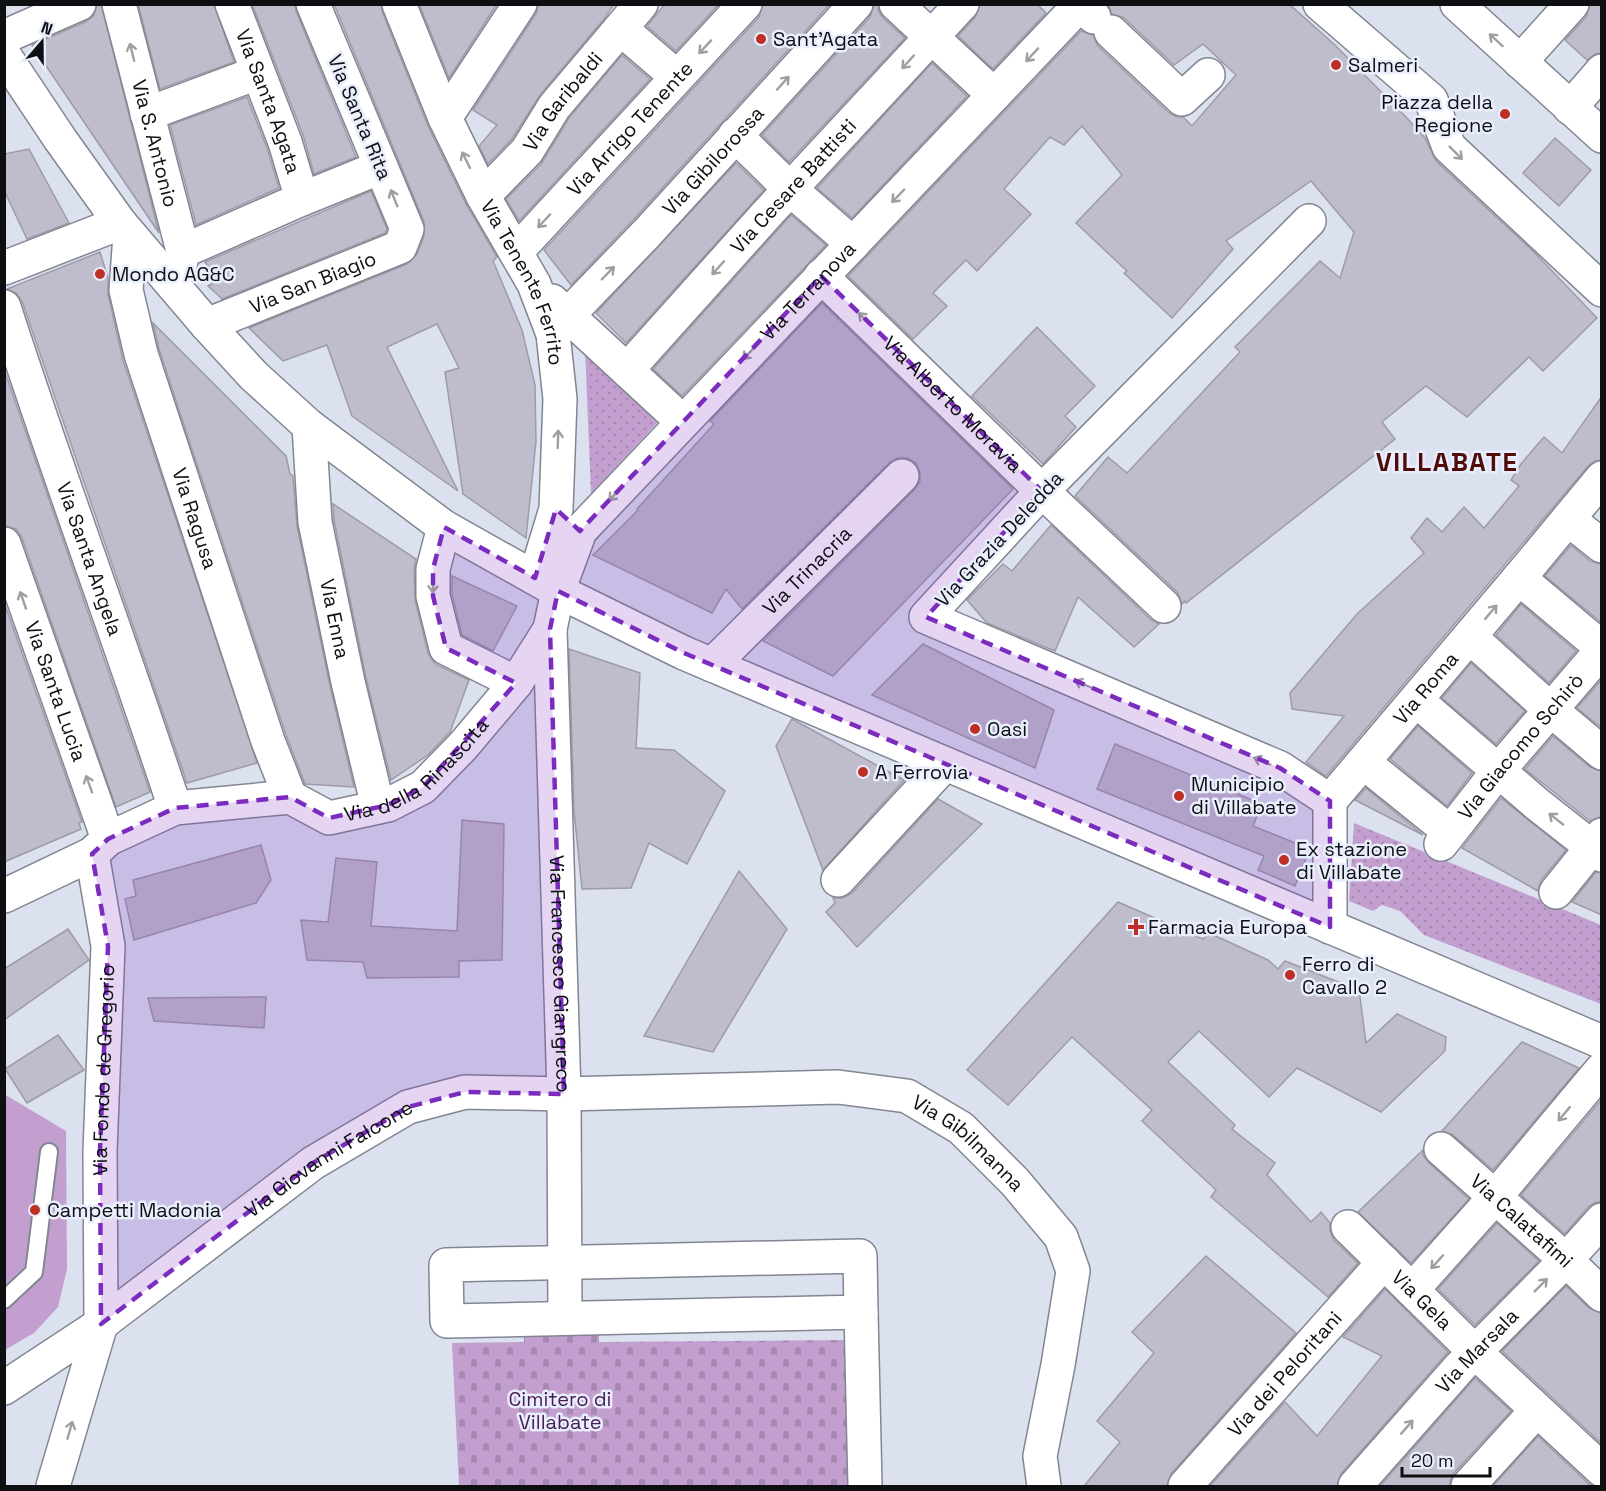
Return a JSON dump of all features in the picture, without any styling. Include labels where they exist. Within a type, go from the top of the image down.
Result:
[{"type":"street","points":[[4,37],[79,4]]},
{"type":"street","name":"Via S. Antonio","points":[[119,4],[147,114],[177,266]]},
{"type":"street","name":"Via Santa Agata","points":[[232,4],[285,142],[302,199]]},
{"type":"street","name":"Via Santa Rita","points":[[313,4],[407,229]]},
{"type":"street","name":"Via Tenente Ferrito","points":[[399,4],[445,118],[483,196],[560,324],[556,508],[547,585]]},
{"type":"street","points":[[445,118],[520,4]]},
{"type":"street","name":"Via Garibaldi","points":[[483,196],[527,151],[554,107],[641,4]]},
{"type":"street","name":"Via Arrigo Tenente","points":[[516,252],[745,4]]},
{"type":"street","name":"Via Gibilorossa","points":[[560,324],[647,233],[856,4]]},
{"type":"street","points":[[896,4],[994,95]]},
{"type":"street","name":"Via Cesare Battisti","points":[[627,370],[790,189],[962,4]]},
{"type":"street","points":[[1320,4],[1431,100],[1449,147],[1602,290]]},
{"type":"street","points":[[1520,62],[1572,4]]},
{"type":"street","points":[[1471,9],[1520,62],[1602,136]]},
{"type":"street","points":[[1084,14],[1182,99],[1208,75]]},
{"type":"street","name":"Via Terranova","points":[[547,585],[580,531],[994,95],[1084,14]]},
{"type":"street","points":[[621,29],[676,77]]},
{"type":"street","points":[[4,55],[60,139],[125,229],[177,266],[207,325],[254,376],[309,426],[444,527],[547,585],[712,665],[945,764],[1044,816],[1330,927],[1602,1042]]},
{"type":"street","points":[[1570,108],[1602,71]]},
{"type":"street","points":[[147,114],[257,73]]},
{"type":"street","points":[[735,135],[790,189],[852,244]]},
{"type":"street","points":[[177,266],[302,199],[381,167]]},
{"type":"street","name":"Via Grazia Deledda","points":[[1309,221],[1042,491],[926,616],[1280,768],[1330,801]]},
{"type":"street","points":[[4,268],[125,229]]},
{"type":"street","name":"Via Ragusa","points":[[125,229],[126,290],[141,354],[268,741],[290,797]]},
{"type":"street","name":"Via San Biagio","points":[[207,325],[400,247],[407,229]]},
{"type":"street","name":"Via Alberto Moravia","points":[[821,276],[1164,606]]},
{"type":"street","name":"Via Santa Angela","points":[[4,307],[44,431],[82,532],[175,808]]},
{"type":"street","points":[[560,324],[627,370],[683,422]]},
{"type":"street","name":"Via Enna","points":[[309,426],[315,522],[348,682],[378,807]]},
{"type":"street","name":"Via Trinacria","points":[[712,665],[902,476]]},
{"type":"street","name":"Via Roma","points":[[1330,801],[1602,478]]},
{"type":"street","points":[[556,508],[580,531]]},
{"type":"street","points":[[1568,519],[1602,546]]},
{"type":"street","points":[[444,527],[433,569],[432,596],[446,648],[516,683]]},
{"type":"street","name":"Via Santa Lucia","points":[[4,544],[100,847]]},
{"type":"street","points":[[1519,578],[1602,649]]},
{"type":"street","name":"Via della Rinascita","points":[[290,797],[329,818],[387,805],[423,787],[463,746],[516,683],[550,629],[547,585]]},
{"type":"street","name":"Via Francesco Giangreco","points":[[550,629],[564,1094],[566,1318]]},
{"type":"street","points":[[1470,637],[1602,753]]},
{"type":"street","name":"Via Giacomo Schirò","points":[[1363,762],[1445,838],[1498,771],[1602,649]]},
{"type":"street","points":[[1416,700],[1498,771],[1598,846],[1556,892]]},
{"type":"street","points":[[838,880],[945,764]]},
{"type":"street","points":[[4,896],[175,808],[290,797]]},
{"type":"street","points":[[1330,801],[1330,927]]},
{"type":"street","name":"Via Fondo de Gregorio","points":[[53,1486],[101,1324],[100,1151],[108,946],[100,847]]},
{"type":"street","points":[[1412,1290],[1495,1197],[1602,1070]]},
{"type":"street","name":"Via Gibilmanna","points":[[564,1094],[838,1087],[907,1096],[961,1128],[1015,1182],[1061,1237],[1073,1271],[1040,1456],[1044,1486]]},
{"type":"street","name":"Via Giovanni Falcone","points":[[4,1388],[101,1324],[313,1164],[408,1107],[465,1092],[564,1094]]},
{"type":"street","name":"Via Calatafimi","points":[[1441,1149],[1602,1295]]},
{"type":"street","name":"Via Marsala","points":[[1354,1486],[1475,1352],[1602,1220]]},
{"type":"street","name":"Via Gela","points":[[1348,1227],[1475,1352],[1602,1470]]},
{"type":"street","points":[[861,1312],[447,1321],[446,1266],[860,1256],[865,1486]]},
{"type":"street","name":"Via dei Peloritani","points":[[1185,1486],[1384,1262]]},
{"type":"street","points":[[1468,1486],[1537,1410]]},
{"type":"lane","points":[[4,1300],[34,1272],[49,1152]]},
{"type":"highlighted area","points":[[821,276],[1042,491],[926,617],[1280,768],[1330,801],[1330,927],[684,653],[558,591],[550,629],[564,1094],[465,1092],[408,1107],[313,1163],[101,1324],[100,1151],[108,946],[92,854],[108,839],[175,808],[290,797],[329,818],[388,805],[423,787],[516,683],[446,648],[433,596],[433,569],[444,527],[535,578],[556,509],[580,531]]},
{"type":"green space","points":[[585,347],[657,423],[591,494]]},
{"type":"green space","points":[[1354,823],[1601,925],[1601,1004],[1424,935],[1400,911],[1382,905],[1373,911],[1349,901]]},
{"type":"green space","name":"Campetti Madonia","points":[[4,1094],[66,1131],[67,1269],[58,1307],[34,1333],[5,1350]]},
{"type":"green space","name":"Cimitero di Villabate","points":[[524,1326],[599,1326],[599,1342],[847,1340],[851,1486],[459,1486],[452,1343],[524,1342]]},
{"type":"building","points":[[97,4],[101,4],[159,233],[32,45],[87,21],[94,15]]},
{"type":"building","points":[[138,4],[214,4],[234,62],[160,89]]},
{"type":"building","points":[[252,4],[295,4],[356,157],[314,174],[303,135]]},
{"type":"building","points":[[334,4],[381,4],[428,126],[466,204],[497,257],[493,261],[522,330],[535,385],[536,441],[526,538],[463,494],[445,372],[459,368],[437,324],[387,347],[458,491],[352,416],[327,345],[283,361],[249,328],[407,264],[417,254],[424,236],[424,222]]},
{"type":"building","points":[[419,4],[497,4],[449,78]]},
{"type":"building","points":[[539,4],[614,4],[540,95],[512,139],[488,164],[479,146],[497,125],[473,110],[536,14]]},
{"type":"building","points":[[665,4],[719,4],[676,51],[647,26]]},
{"type":"building","points":[[763,4],[830,4],[571,285],[544,250],[759,17]]},
{"type":"building","points":[[874,4],[878,4],[878,10],[883,18],[905,38],[789,162],[762,135],[870,17]]},
{"type":"building","points":[[980,4],[1037,4],[1046,13],[993,69],[958,36],[976,16]]},
{"type":"building","points":[[1108,4],[1289,4],[1335,45],[1406,117],[1425,138],[1436,161],[1534,252],[1597,318],[1543,371],[1529,357],[1467,417],[1426,386],[1382,422],[1395,439],[1182,604],[1177,592],[1075,496],[1108,457],[1127,473],[1240,352],[1235,347],[1320,261],[1340,278],[1354,232],[1311,181],[1226,241],[1233,249],[1172,318],[1076,223],[1122,175],[1082,126],[1064,145],[1050,137],[1004,189],[1031,214],[977,271],[966,260],[933,293],[947,306],[913,339],[848,276],[1081,31],[1093,35],[1098,46],[1169,113],[1183,117],[1192,126],[1236,75],[1203,44],[1174,65],[1124,18],[1112,14]]},
{"type":"building","points":[[1590,4],[1602,4],[1602,53],[1595,54],[1587,60],[1565,40],[1586,17]]},
{"type":"building","points":[[622,55],[650,79],[519,221],[506,199],[541,164],[569,118]]},
{"type":"building","points":[[932,63],[967,96],[852,218],[817,188]]},
{"type":"building","points":[[247,97],[267,148],[279,188],[196,225],[170,125]]},
{"type":"building","points":[[1555,138],[1591,170],[1559,206],[1523,173]]},
{"type":"building","points":[[29,149],[69,223],[27,239],[4,190],[4,154]]},
{"type":"building","points":[[736,163],[764,190],[626,343],[596,313]]},
{"type":"building","points":[[371,191],[387,229],[385,233],[222,299],[208,286],[218,280],[205,262]]},
{"type":"building","points":[[791,215],[826,245],[682,396],[653,369]]},
{"type":"building","points":[[100,252],[108,278],[108,294],[123,360],[257,763],[187,783],[22,301],[16,293],[7,289]]},
{"type":"building","points":[[822,303],[1013,489],[833,676],[763,641],[915,489],[920,481],[920,472],[916,463],[907,458],[898,458],[889,463],[742,609],[726,589],[712,613],[593,555],[638,510],[714,424],[710,421]]},
{"type":"building","points":[[153,323],[286,456],[290,474],[293,476],[297,526],[330,686],[354,787],[305,784],[286,735],[159,349]]},
{"type":"building","points":[[1037,327],[1095,386],[1065,416],[1076,427],[1043,464],[972,396]]},
{"type":"building","points":[[4,369],[150,792],[116,807],[22,538],[16,529],[4,526]]},
{"type":"building","points":[[1602,396],[1602,460],[1595,461],[1588,466],[1326,776],[1306,762],[1344,716],[1292,709],[1290,693],[1357,614],[1424,553],[1411,538],[1427,518],[1442,532],[1464,507],[1484,528],[1519,486],[1511,480],[1521,464],[1544,437],[1562,453]]},
{"type":"building","points":[[333,504],[416,559],[415,600],[428,653],[437,665],[469,680],[450,732],[428,755],[391,780],[366,678],[334,520]]},
{"type":"building","points":[[1051,525],[1151,620],[1159,624],[1134,647],[1078,597],[1055,651],[987,623],[967,600],[1003,564],[1012,571]]},
{"type":"building","points":[[1571,545],[1590,561],[1602,564],[1602,623],[1545,576]]},
{"type":"building","points":[[452,576],[517,606],[493,651],[462,635],[452,594]]},
{"type":"building","points":[[4,602],[82,822],[79,823],[81,829],[4,862]]},
{"type":"building","points":[[1521,604],[1576,651],[1549,683],[1496,635]]},
{"type":"building","points":[[923,644],[1054,710],[1035,768],[872,695]]},
{"type":"building","points":[[569,649],[640,673],[636,748],[674,750],[725,791],[687,864],[649,843],[631,888],[582,889],[574,811]]},
{"type":"building","points":[[1471,663],[1525,711],[1496,744],[1442,698]]},
{"type":"building","points":[[1602,679],[1602,728],[1577,708]]},
{"type":"building","points":[[792,719],[904,780],[823,870],[776,746]]},
{"type":"building","points":[[1418,726],[1472,773],[1447,806],[1390,759]]},
{"type":"building","points":[[1553,736],[1590,767],[1602,771],[1602,815],[1600,817],[1590,821],[1525,769]]},
{"type":"building","name":"Municipio di Villabate","points":[[1115,744],[1262,804],[1253,826],[1310,849],[1295,886],[1258,870],[1264,856],[1097,789]]},
{"type":"building","points":[[1366,788],[1423,835],[1355,800]]},
{"type":"building","points":[[1501,798],[1566,850],[1541,880],[1538,891],[1462,848]]},
{"type":"building","points":[[938,799],[982,824],[857,947],[826,912],[835,903],[833,898],[843,898],[852,893]]},
{"type":"building","points":[[462,820],[504,824],[502,960],[459,961],[459,977],[367,978],[363,962],[307,960],[301,920],[328,922],[336,858],[377,862],[371,926],[457,931]]},
{"type":"building","points":[[261,845],[271,880],[256,903],[134,940],[125,899],[136,896],[133,880]]},
{"type":"building","points":[[739,871],[787,929],[713,1052],[644,1036]]},
{"type":"building","points":[[1596,872],[1602,873],[1602,915],[1572,902]]},
{"type":"building","points":[[1118,902],[1203,939],[1209,933],[1268,960],[1278,969],[1285,961],[1359,990],[1366,1043],[1397,1014],[1446,1037],[1445,1051],[1381,1112],[1297,1068],[1269,1097],[1199,1031],[1168,1062],[1235,1125],[1232,1129],[1275,1163],[1267,1175],[1311,1222],[1321,1212],[1330,1223],[1330,1231],[1334,1240],[1358,1263],[1328,1297],[1211,1197],[1216,1190],[1142,1121],[1152,1110],[1072,1037],[1008,1105],[967,1070]]},
{"type":"building","points":[[68,929],[89,960],[4,1020],[4,969]]},
{"type":"building","points":[[266,997],[264,1028],[154,1021],[148,998]]},
{"type":"building","points":[[58,1035],[84,1070],[27,1103],[5,1069]]},
{"type":"building","points":[[1522,1042],[1579,1068],[1493,1170],[1453,1135],[1442,1131]]},
{"type":"building","points":[[1602,1099],[1602,1202],[1596,1202],[1588,1207],[1565,1234],[1521,1195]]},
{"type":"building","points":[[1423,1150],[1423,1155],[1429,1163],[1469,1199],[1411,1263],[1358,1212]]},
{"type":"building","points":[[1497,1223],[1539,1261],[1475,1325],[1438,1289]]},
{"type":"building","points":[[1206,1256],[1296,1333],[1171,1474],[1167,1486],[1084,1486],[1120,1442],[1097,1421],[1154,1353],[1132,1332]]},
{"type":"building","points":[[1566,1286],[1589,1308],[1602,1313],[1602,1444],[1502,1351]]},
{"type":"building","points":[[1385,1289],[1448,1352],[1341,1474],[1337,1486],[1210,1486],[1285,1402],[1317,1436],[1382,1356],[1343,1337]]},
{"type":"building","points":[[1475,1378],[1511,1411],[1454,1473],[1450,1486],[1380,1486]]},
{"type":"building","points":[[1538,1436],[1589,1484],[1594,1486],[1493,1486]]},
{"type":"place","name":"Sant'Agata","points":[[761,39]]},
{"type":"place","name":"Salmeri","points":[[1336,65]]},
{"type":"place","name":"Piazza della Regione","points":[[1505,114]]},
{"type":"place","name":"Mondo AG&C","points":[[100,274]]},
{"type":"place","name":"Oasi","points":[[975,729]]},
{"type":"place","name":"A Ferrovia","points":[[863,772]]},
{"type":"place","name":"Municipio di Villabate","points":[[1179,796]]},
{"type":"place","name":"Ex stazione di Villabate","points":[[1284,860]]},
{"type":"place","name":"Farmacia Europa","points":[[1136,927]]},
{"type":"place","name":"Ferro di Cavallo 2","points":[[1290,975]]},
{"type":"place","name":"Campetti Madonia","points":[[35,1210]]},
{"type":"district","name":"VILLABATE","points":[[1447,462]]}]
